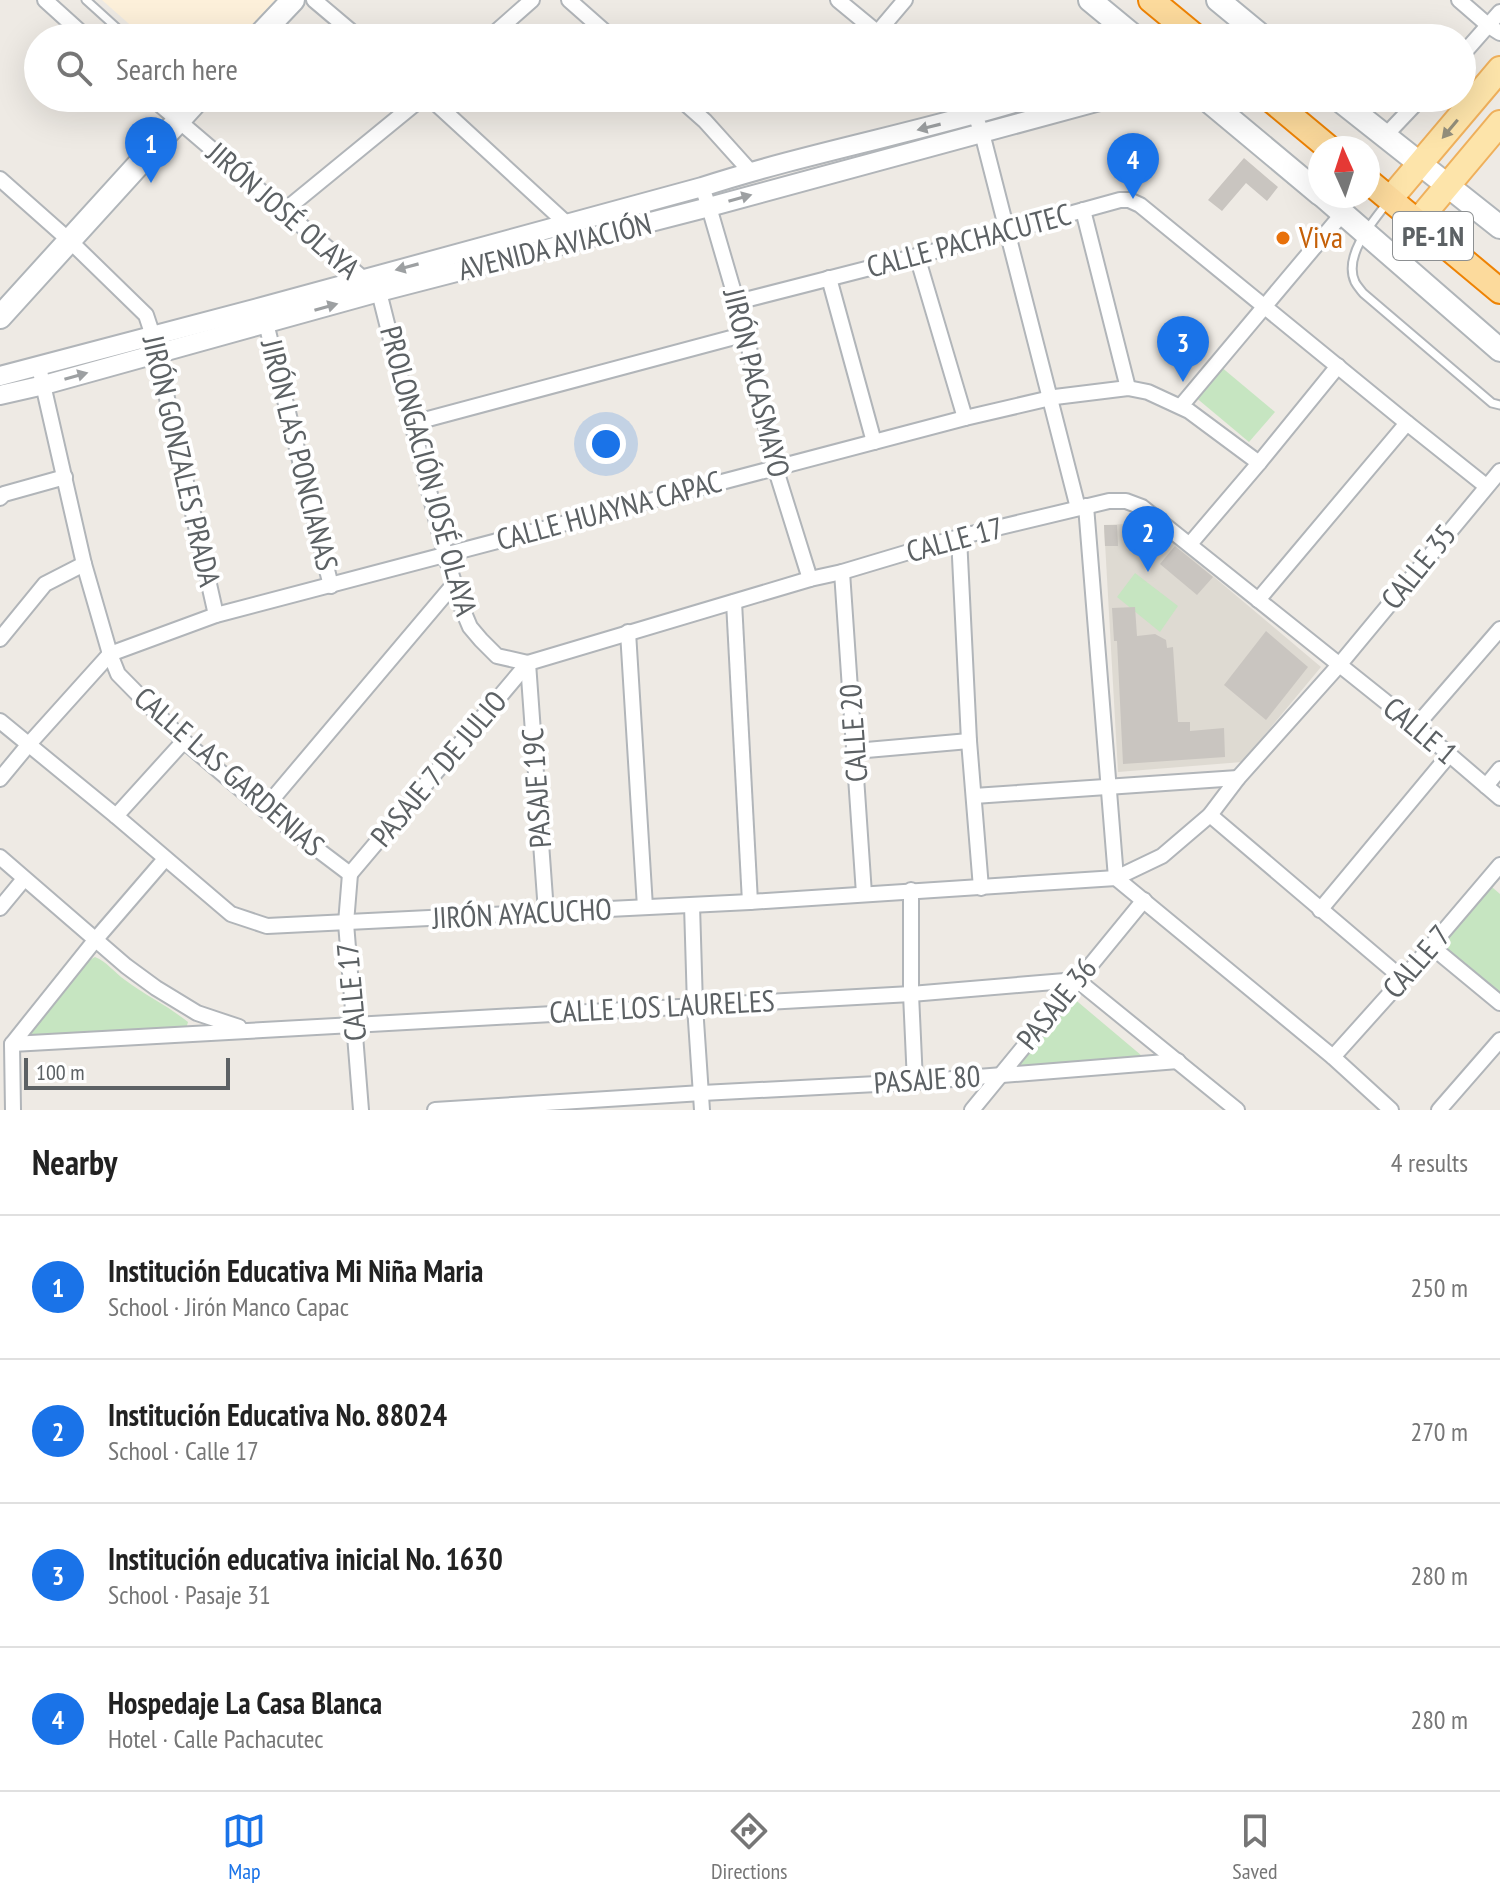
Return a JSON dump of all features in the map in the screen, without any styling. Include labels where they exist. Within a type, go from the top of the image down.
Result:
[{"type":"highway","points":[[1151,0],[1180,24]]},
{"type":"highway","points":[[1286,112],[1315,136]]},
{"type":"highway","name":"PE-1N","points":[[1380,191],[1500,291]]},
{"type":"main road","points":[[270,24],[293,0]]},
{"type":"main road","points":[[1090,0],[1119,24]]},
{"type":"main road","points":[[1218,0],[1247,24]]},
{"type":"main road","points":[[1476,98],[1500,69]]},
{"type":"main road","points":[[0,317],[70,241],[160,112]]},
{"type":"main road","points":[[1222,112],[1308,184]]},
{"type":"main road","points":[[1354,112],[1500,227]]},
{"type":"main road","points":[[1390,199],[1464,112]]},
{"type":"main road","points":[[1417,222],[1500,123]]},
{"type":"main road","points":[[1337,208],[1500,350]]},
{"type":"street","points":[[45,0],[72,24]]},
{"type":"street","points":[[314,0],[342,24]]},
{"type":"street","points":[[505,24],[532,0]]},
{"type":"street","points":[[569,0],[596,24]]},
{"type":"street","points":[[838,0],[867,24]]},
{"type":"street","points":[[888,24],[905,0]]},
{"type":"street","points":[[1459,0],[1495,29]]},
{"type":"street","points":[[1476,44],[1495,29],[1500,12]]},
{"type":"street","name":"JIRÓN JOSÉ OLAYA","points":[[171,112],[379,292]]},
{"type":"street","points":[[284,211],[405,112]]},
{"type":"street","points":[[445,112],[566,223]]},
{"type":"street","points":[[695,112],[750,171]]},
{"type":"street","points":[[968,112],[979,124],[1050,398],[1082,507],[1116,878],[1333,1057],[1391,1110]]},
{"type":"street","name":"AVENIDA AVIACIÓN","points":[[0,395],[42,376],[155,344],[264,316],[379,292],[709,207],[979,124],[1003,112]]},
{"type":"street","name":"AVENIDA AVIACIÓN","points":[[264,316],[363,279],[702,187],[750,171],[1040,112]]},
{"type":"street","points":[[1384,137],[1408,112]]},
{"type":"street","name":"JIRÓN GONZALES PRADA","points":[[0,179],[146,315],[216,615]]},
{"type":"street","name":"JIRÓN PACASMAYO","points":[[702,187],[746,334],[775,467],[810,579]]},
{"type":"street","name":"CALLE PACHACUTEC","points":[[737,302],[1129,200],[1140,205],[1486,486]]},
{"type":"street","points":[[1083,210],[1128,388]]},
{"type":"street","points":[[1181,406],[1343,213]]},
{"type":"street","points":[[917,256],[965,418]]},
{"type":"street","points":[[829,278],[874,442]]},
{"type":"street","name":"PROLONGACIÓN JOSÉ OLAYA","points":[[379,292],[445,554],[470,627],[497,656],[528,663]]},
{"type":"street","name":"JIRÓN LAS PONCIANAS","points":[[264,316],[331,586]]},
{"type":"street","points":[[413,423],[746,334]]},
{"type":"street","points":[[1190,544],[1338,366]]},
{"type":"street","name":"AVENIDA AVIACIÓN","points":[[0,376],[42,376]]},
{"type":"street","name":"CALLE LAS GARDENIAS","points":[[42,376],[84,564],[118,674],[184,741],[264,809],[350,874]]},
{"type":"street","name":"CALLE HUAYNA CAPAC","points":[[0,779],[110,654],[216,615],[965,418],[1082,392],[1128,388],[1148,392],[1181,406],[1259,463]]},
{"type":"street","points":[[1258,600],[1407,423]]},
{"type":"street","name":"CALLE 35","points":[[1116,878],[1162,856],[1210,815],[1238,778],[1340,664],[1500,471]]},
{"type":"street","points":[[0,498],[4,494],[65,477]]},
{"type":"street","name":"CALLE 17","points":[[528,663],[959,537],[1109,501],[1126,501],[1142,507],[1340,664]]},
{"type":"street","points":[[959,537],[969,741],[981,888]]},
{"type":"street","points":[[0,639],[45,584],[84,564]]},
{"type":"street","name":"CALLE 20","points":[[842,572],[864,894]]},
{"type":"street","points":[[264,809],[454,584]]},
{"type":"street","points":[[734,602],[750,902]]},
{"type":"street","points":[[1416,726],[1500,629]]},
{"type":"street","points":[[628,632],[645,907]]},
{"type":"street","name":"PASAJE 7 DE JULIO","points":[[350,874],[528,663]]},
{"type":"street","name":"PASAJE 19C","points":[[528,663],[546,912]]},
{"type":"street","name":"CALLE 1","points":[[1340,664],[1500,798]]},
{"type":"street","name":"JIRÓN AYACUCHO","points":[[0,721],[231,914],[267,926],[750,902],[1116,878]]},
{"type":"street","points":[[116,816],[184,741]]},
{"type":"street","points":[[855,751],[969,741]]},
{"type":"street","points":[[1320,910],[1449,755]]},
{"type":"street","points":[[1486,786],[1500,769]]},
{"type":"street","points":[[974,796],[1238,778]]},
{"type":"street","points":[[1210,815],[1403,979]]},
{"type":"street","name":"CALLE LOS LAURELES","points":[[0,857],[126,966],[156,988],[197,1013],[247,1029]]},
{"type":"street","points":[[13,1110],[12,1044],[165,859]]},
{"type":"street","name":"CALLE 7","points":[[1333,1057],[1500,865]]},
{"type":"street","name":"CALLE 17","points":[[350,874],[346,923],[361,1110]]},
{"type":"street","points":[[0,908],[24,879]]},
{"type":"street","points":[[911,890],[915,1082]]},
{"type":"street","name":"PASAJE 36","points":[[972,1110],[1144,900]]},
{"type":"street","points":[[692,905],[702,1110]]},
{"type":"street","points":[[1431,946],[1500,1003]]},
{"type":"street","points":[[1077,980],[1237,1110]]},
{"type":"street","name":"CALLE LOS LAURELES","points":[[12,1044],[911,994],[1077,980]]},
{"type":"street","points":[[1439,1110],[1497,1049]]},
{"type":"street","name":"PASAJE 80","points":[[435,1110],[915,1082],[1178,1061]]},
{"type":"lane","points":[[86,0],[113,24]]},
{"type":"lane","points":[[1390,199],[1364,232],[1352,264],[1354,281],[1363,293],[1492,403],[1500,405]]},
{"type":"shaded area","points":[[102,0],[275,0],[253,24],[129,24]]},
{"type":"shaded area","points":[[1150,523],[1321,667],[1242,762],[1118,772],[1104,525]]},
{"type":"green space","points":[[1220,366],[1275,412],[1249,442],[1194,396]]},
{"type":"green space","points":[[1135,573],[1178,606],[1160,632],[1117,597]]},
{"type":"green space","points":[[1486,882],[1500,894],[1500,998],[1434,944]]},
{"type":"green space","points":[[95,957],[188,1022],[186,1029],[36,1038],[30,1032],[32,1027],[88,961]]},
{"type":"green space","points":[[1072,997],[1148,1061],[1016,1066]]},
{"type":"building","points":[[1244,158],[1278,187],[1267,201],[1246,183],[1222,211],[1208,200]]},
{"type":"building","points":[[1104,525],[1117,525],[1118,546],[1105,546]]},
{"type":"building","points":[[1175,546],[1213,577],[1197,595],[1160,564]]},
{"type":"building","points":[[1135,607],[1137,636],[1155,634],[1166,640],[1167,648],[1173,647],[1178,722],[1190,722],[1190,731],[1224,728],[1225,757],[1123,764],[1117,641],[1114,641],[1112,608]]},
{"type":"building","points":[[1266,631],[1308,667],[1266,720],[1224,685]]},
{"type":"place","name":"Institución Educativa Mi Niña Maria","points":[[151,183]]},
{"type":"place","name":"Hospedaje La Casa Blanca","points":[[1133,199]]},
{"type":"place","name":"Viva","points":[[1283,238]]},
{"type":"place","name":"Institución educativa inicial No. 1630","points":[[1183,382]]},
{"type":"place","name":"Institución Educativa No. 88024","points":[[1148,572]]}]
